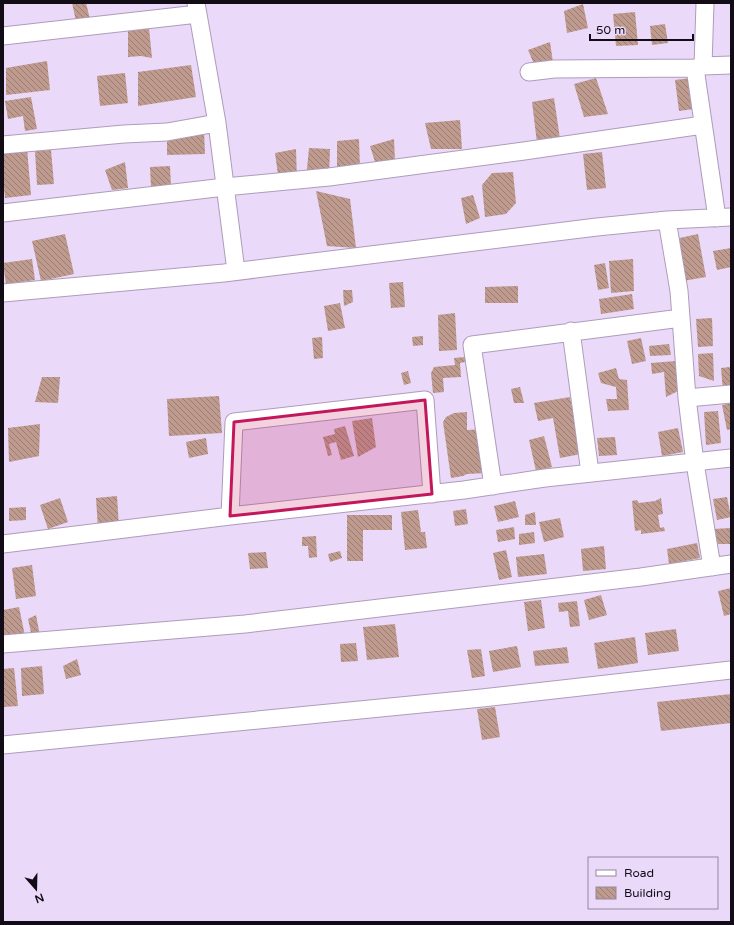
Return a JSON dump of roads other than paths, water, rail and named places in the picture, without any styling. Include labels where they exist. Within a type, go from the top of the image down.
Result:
[{"type":"street","points":[[3,293],[236,271],[597,227],[667,220],[724,217],[703,125],[699,67],[705,3]]},
{"type":"street","points":[[3,36],[197,9],[217,123],[236,271]]},
{"type":"street","points":[[529,72],[554,69],[731,66]]},
{"type":"street","points":[[3,145],[124,134],[167,132],[217,123]]},
{"type":"street","points":[[3,213],[225,187],[337,176],[703,125]]},
{"type":"street","points":[[667,220],[678,291],[687,398],[695,463],[712,567]]},
{"type":"street","points":[[493,486],[472,345],[681,318]]},
{"type":"street","points":[[571,332],[590,473]]},
{"type":"street","points":[[687,398],[731,394]]},
{"type":"street","points":[[230,516],[234,422],[425,400],[432,494]]},
{"type":"street","points":[[3,544],[230,516],[432,494],[545,478],[731,458]]},
{"type":"street","points":[[3,644],[245,624],[641,577],[731,564]]},
{"type":"street","points":[[3,745],[482,698],[731,670]]}]
